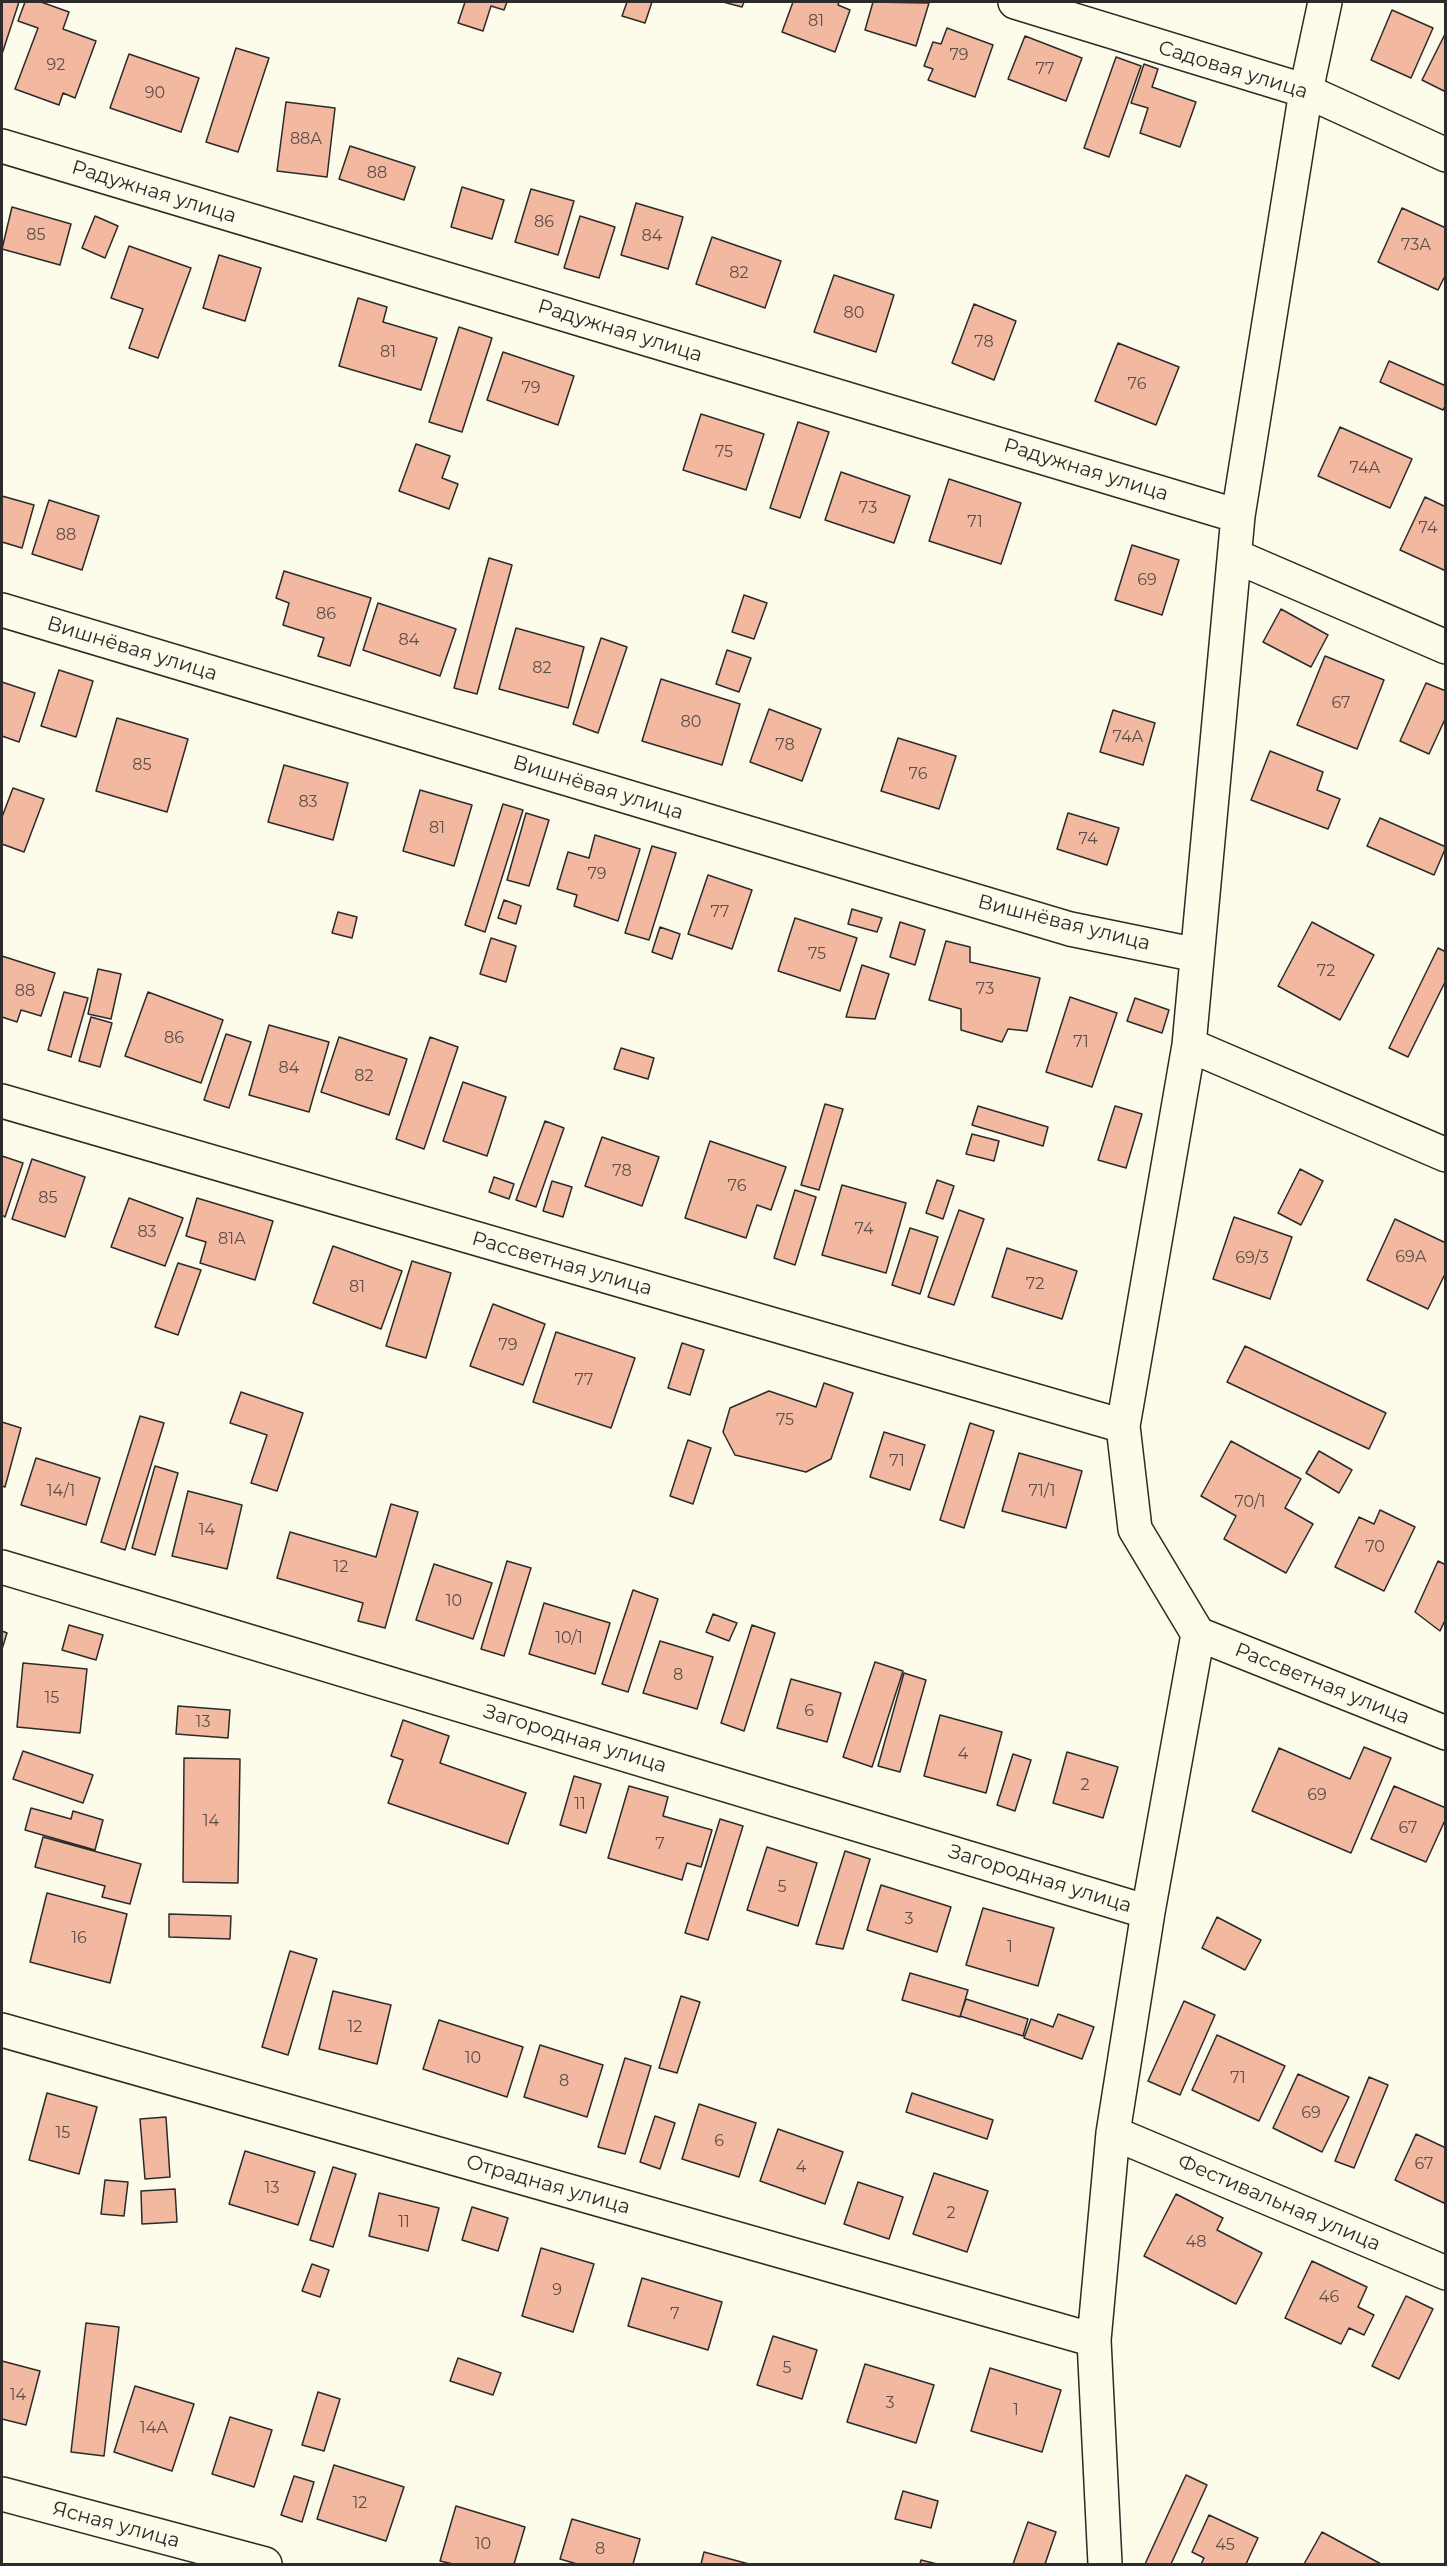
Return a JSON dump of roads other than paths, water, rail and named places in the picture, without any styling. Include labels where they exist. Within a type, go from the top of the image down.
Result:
[{"type":"street","name":"Садовая улица","points":[[1015,2],[1306,91],[1446,155]]},
{"type":"street","points":[[1106,2565],[1094,2340],[1113,2133],[1148,1912],[1198,1634],[1135,1529],[1123,1426],[1189,1045],[1239,516],[1306,91],[1325,2]]},
{"type":"street","name":"Радужная улица","points":[[2,146],[1239,516]]},
{"type":"street","points":[[1235,556],[1446,647]]},
{"type":"street","name":"Вишнёвая улица","points":[[2,610],[1070,929],[1197,955]]},
{"type":"street","points":[[1189,1045],[1446,1155]]},
{"type":"street","name":"Рассветная улица","points":[[2,1101],[1123,1426]]},
{"type":"street","name":"Загородная улица","points":[[2,1567],[1148,1912]]},
{"type":"street","name":"Рассветная улица","points":[[1198,1634],[1446,1733]]},
{"type":"street","name":"Отрадная улица","points":[[2,2030],[1094,2340]]},
{"type":"street","name":"Фестивальная улица","points":[[1113,2133],[1446,2273]]},
{"type":"street","name":"Ясная улица","points":[[2,2494],[265,2565]]}]
